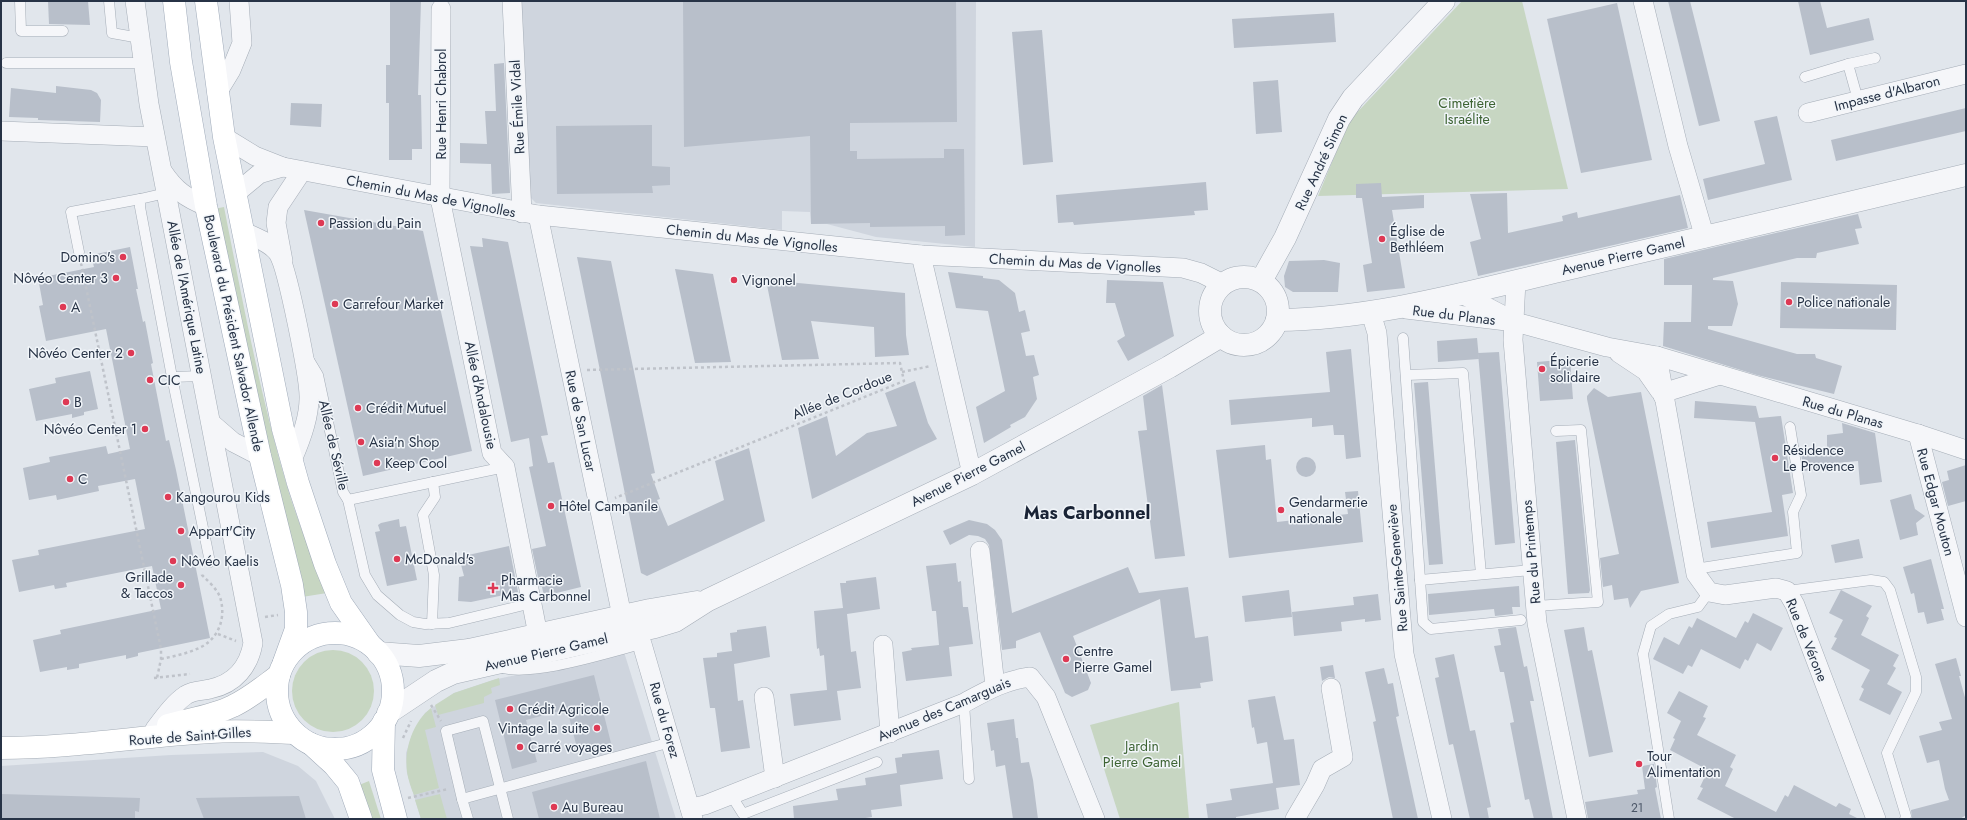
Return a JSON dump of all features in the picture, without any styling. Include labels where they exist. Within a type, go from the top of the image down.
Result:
[{"type":"main road","name":"Boulevard du Président Salvador Allende","points":[[174,1],[181,62],[206,206],[260,456],[292,585],[290,614],[293,640],[281,668]]},
{"type":"main road","name":"Boulevard du Président Salvador Allende","points":[[206,1],[224,137],[242,231],[284,429],[292,460],[298,483],[328,570],[341,602],[374,648]]},
{"type":"main road","points":[[362,819],[348,782],[334,765],[302,738],[282,716],[276,692],[281,668],[297,646],[309,638],[325,633],[347,633],[374,648],[389,669],[393,685],[386,717],[383,770],[396,819]]},
{"type":"main road","name":"Route de Saint-Gilles","points":[[109,742],[211,714],[232,706],[264,687],[281,668]]},
{"type":"main road","points":[[302,738],[327,749],[348,748],[367,739],[386,717]]},
{"type":"main road","name":"Route de Saint-Gilles","points":[[1,748],[81,745],[210,732],[249,730],[302,738]]},
{"type":"street","name":"Allée de l'Amérique Latine","points":[[135,1],[155,137],[252,633],[252,651],[245,668],[222,686],[186,695],[154,729]]},
{"type":"street","points":[[217,93],[231,70],[242,43],[239,1]]},
{"type":"street","name":"Rue Émile Vidal","points":[[512,1],[530,214]]},
{"type":"street","name":"Rue André Simon","points":[[1261,281],[1285,238],[1339,119],[1353,98],[1444,1]]},
{"type":"street","points":[[1643,1],[1678,146],[1705,238]]},
{"type":"street","name":"Rue Henri Chabrol","points":[[440,198],[441,10]]},
{"type":"street","name":"Impasse d'Albaron","points":[[1808,113],[1966,74]]},
{"type":"street","points":[[1,131],[155,137]]},
{"type":"street","name":"Chemin du Mas de Vignolles","points":[[224,137],[255,156],[283,167],[530,214],[921,255],[1183,268],[1201,273],[1223,284]]},
{"type":"street","name":"Chemin du Mas de Vignolles","points":[[235,194],[259,174],[283,167]]},
{"type":"street","name":"Allée de l'Amérique Latine","points":[[162,171],[171,183],[188,199],[206,206]]},
{"type":"street","name":"Allée de Séville","points":[[292,460],[301,439],[309,399],[302,355],[276,223],[278,207],[302,171]]},
{"type":"street","name":"Avenue Pierre Gamel","points":[[1277,320],[1304,320],[1371,313],[1705,238],[1966,175]]},
{"type":"street","name":"Allée d'Andalousie","points":[[440,198],[492,453],[505,467],[538,634]]},
{"type":"street","name":"Rue de San Lucar","points":[[530,214],[571,371],[599,504],[632,630]]},
{"type":"street","name":"Allée de Séville","points":[[242,231],[270,245],[278,253],[284,265]]},
{"type":"street","points":[[921,255],[972,474]]},
{"type":"street","points":[[1248,277],[1261,281],[1272,291],[1278,305],[1277,320],[1268,335],[1254,344],[1236,344],[1221,336],[1212,324],[1210,310],[1214,295],[1223,284],[1235,278],[1248,277]]},
{"type":"street","name":"Rue du Printemps","points":[[1516,280],[1513,340],[1535,606],[1537,623],[1577,819]]},
{"type":"street","name":"Rue du Planas","points":[[1460,294],[1514,322]]},
{"type":"street","name":"Rue du Planas","points":[[1394,308],[1514,322],[1607,347],[1657,356],[1918,434],[1966,450]]},
{"type":"street","name":"Rue Sainte-Geneviève","points":[[1371,313],[1377,333],[1404,654],[1442,819]]},
{"type":"street","name":"Avenue Pierre Gamel","points":[[386,717],[436,681],[453,673],[632,630],[708,600],[972,474],[1188,357],[1221,336]]},
{"type":"street","points":[[1607,347],[1628,358],[1646,371],[1663,396]]},
{"type":"street","points":[[1657,356],[1696,574],[1709,592]]},
{"type":"street","points":[[1663,396],[1669,391],[1720,375]]},
{"type":"street","points":[[211,423],[233,442],[260,456]]},
{"type":"street","name":"Rue Edgar Mouton","points":[[1918,434],[1966,616]]},
{"type":"street","points":[[980,551],[995,686]]},
{"type":"street","name":"Rue de Vérone","points":[[1709,592],[1725,595],[1776,588],[1787,591],[1795,605],[1876,819]]},
{"type":"street","name":"Avenue Pierre Gamel","points":[[374,648],[425,656],[469,650],[538,634],[632,630]]},
{"type":"street","name":"Rue du Forez","points":[[632,630],[671,742],[692,813]]},
{"type":"street","points":[[883,645],[890,733]]},
{"type":"street","name":"Avenue des Camarguais","points":[[692,813],[706,805],[964,704],[995,686],[1012,679],[1030,677],[1046,697],[1095,819]]},
{"type":"street","points":[[1295,819],[1315,785],[1322,769],[1343,757],[1332,688]]},
{"type":"street","points":[[764,697],[775,778]]},
{"type":"lane","points":[[20,1],[21,31],[63,31]]},
{"type":"lane","points":[[109,1],[112,33],[140,38]]},
{"type":"lane","points":[[1805,77],[1848,64],[1875,58]]},
{"type":"lane","points":[[6,63],[144,63]]},
{"type":"lane","points":[[1848,64],[1858,100]]},
{"type":"lane","points":[[79,252],[71,212],[166,194]]},
{"type":"lane","points":[[140,199],[172,377],[210,562]]},
{"type":"lane","points":[[1403,338],[1423,622],[1431,629],[1521,620]]},
{"type":"lane","name":"Allée de Séville","points":[[302,355],[311,361],[318,375],[343,492],[348,500],[505,467]]},
{"type":"lane","points":[[1406,375],[1463,373],[1481,574]]},
{"type":"lane","points":[[172,377],[202,376]]},
{"type":"lane","points":[[1695,569],[1797,553],[1793,512],[1801,495],[1790,427]]},
{"type":"lane","points":[[1535,606],[1598,602],[1581,430],[1556,431]]},
{"type":"lane","points":[[432,624],[434,575],[423,515],[435,497],[433,482]]},
{"type":"lane","points":[[348,500],[365,575],[377,595],[400,615],[413,622],[432,624],[449,623],[532,603]]},
{"type":"lane","points":[[1420,580],[1532,570]]},
{"type":"lane","points":[[1787,591],[1871,580],[1884,582],[1890,590],[1916,677],[1916,692],[1887,753],[1906,816],[1905,819]]},
{"type":"lane","points":[[1669,819],[1643,654],[1650,626],[1669,614],[1698,607],[1709,592]]},
{"type":"lane","points":[[964,704],[970,779]]},
{"type":"lane","points":[[468,819],[446,731],[483,721],[508,819]]},
{"type":"lane","points":[[462,799],[671,742]]},
{"type":"lane","points":[[731,795],[744,817],[877,762]]},
{"type":"path","points":[[79,252],[161,649],[161,659],[157,678]]},
{"type":"path","name":"Allée de Cordoue","points":[[571,371],[900,363],[904,381],[599,504]]},
{"type":"path","points":[[902,372],[946,363]]},
{"type":"path","points":[[161,659],[184,654],[203,646],[218,634],[222,616],[220,597],[202,575],[204,568],[210,562]]},
{"type":"path","points":[[262,617],[290,614]]},
{"type":"path","points":[[429,701],[446,731]]},
{"type":"shaded area","points":[[517,1],[976,1],[975,247],[876,237],[827,224],[811,224],[810,212],[782,211],[782,230],[536,203],[527,194]]},
{"type":"shaded area","points":[[624,652],[676,819],[421,819],[407,773],[406,753],[412,735],[425,713],[454,693],[493,680]]},
{"type":"shaded area","points":[[263,752],[298,766],[316,781],[335,819],[1,819],[1,766],[171,755]]},
{"type":"green space","name":"Cimetière Israélite","points":[[1462,1],[1522,1],[1568,189],[1318,196],[1349,121]]},
{"type":"green space","points":[[224,207],[253,351],[279,458],[289,493],[327,593],[302,597],[214,209]]},
{"type":"green space","points":[[333,650],[349,654],[362,662],[370,675],[374,691],[370,707],[362,720],[349,728],[333,732],[317,728],[304,720],[296,707],[292,691],[296,675],[304,662],[317,654]]},
{"type":"green space","points":[[499,678],[500,685],[491,688],[492,693],[484,697],[484,703],[438,715],[435,705],[454,693]]},
{"type":"green space","name":"Jardin Pierre Gamel","points":[[1179,702],[1189,819],[1120,819],[1090,725]]},
{"type":"green space","points":[[431,708],[436,727],[425,730],[439,788],[414,795],[407,772],[407,754],[415,728],[419,721]]},
{"type":"green space","points":[[369,781],[381,819],[370,819],[359,785]]},
{"type":"green space","points":[[440,794],[447,819],[421,819],[415,800]]},
{"type":"building","points":[[48,1],[88,1],[90,25],[49,24]]},
{"type":"building","points":[[390,1],[421,1],[418,95],[421,95],[422,149],[412,149],[412,160],[389,160],[389,103],[386,103],[386,65],[390,65]]},
{"type":"building","points":[[683,1],[956,1],[957,122],[850,123],[850,151],[857,151],[857,159],[944,158],[944,149],[964,149],[965,235],[945,236],[945,226],[870,227],[870,223],[811,224],[810,136],[684,147]]},
{"type":"building","points":[[1668,1],[1690,1],[1720,121],[1699,126]]},
{"type":"building","points":[[1798,1],[1820,1],[1827,28],[1869,18],[1874,40],[1810,55]]},
{"type":"building","points":[[1617,3],[1652,160],[1581,173],[1547,19]]},
{"type":"building","points":[[1334,13],[1336,42],[1234,48],[1232,19]]},
{"type":"building","points":[[1042,30],[1053,162],[1023,165],[1012,32]]},
{"type":"building","points":[[504,63],[510,193],[492,194],[491,164],[460,163],[460,143],[487,144],[485,111],[496,111],[494,64]]},
{"type":"building","points":[[1278,80],[1282,132],[1256,134],[1253,82]]},
{"type":"building","points":[[56,86],[91,90],[97,93],[101,100],[100,122],[38,120],[38,118],[9,117],[11,88],[56,93]]},
{"type":"building","points":[[291,103],[322,104],[321,127],[290,125]]},
{"type":"building","points":[[1966,108],[1966,131],[1836,161],[1831,140]]},
{"type":"building","points":[[1777,116],[1792,180],[1708,200],[1703,179],[1765,164],[1754,121]]},
{"type":"building","points":[[652,125],[652,166],[670,167],[670,185],[652,186],[653,193],[557,194],[556,126]]},
{"type":"building","points":[[1206,182],[1208,210],[1194,211],[1195,215],[1074,225],[1073,222],[1058,223],[1056,195]]},
{"type":"building","name":"Église de Bethléem","points":[[1381,183],[1382,197],[1424,195],[1424,208],[1392,210],[1405,288],[1367,292],[1363,265],[1372,263],[1362,198],[1356,198],[1356,184]]},
{"type":"building","points":[[1507,193],[1508,233],[1563,221],[1562,216],[1577,212],[1578,218],[1680,195],[1688,228],[1478,276],[1470,242],[1481,239],[1470,194]]},
{"type":"building","points":[[304,210],[423,231],[472,451],[363,476]]},
{"type":"building","points":[[1858,214],[1862,228],[1855,229],[1859,244],[1817,253],[1816,258],[1797,258],[1713,278],[1713,280],[1733,281],[1738,304],[1732,326],[1708,326],[1708,329],[1797,354],[1815,354],[1816,358],[1842,366],[1834,394],[1757,375],[1663,346],[1664,322],[1691,322],[1692,285],[1664,285],[1664,259]]},
{"type":"building","points":[[482,238],[508,242],[548,435],[541,436],[548,463],[554,462],[581,587],[544,596],[542,587],[540,587],[532,549],[546,546],[529,467],[533,466],[529,438],[511,442],[470,246],[483,247]]},
{"type":"building","points":[[130,247],[138,289],[136,289],[143,322],[145,321],[153,363],[151,364],[166,441],[169,440],[176,470],[210,638],[138,653],[138,656],[126,659],[126,655],[79,664],[79,668],[67,670],[67,667],[40,672],[33,640],[61,634],[60,630],[161,609],[152,566],[66,583],[67,587],[55,589],[54,585],[19,592],[12,560],[39,555],[38,550],[145,529],[135,479],[98,486],[99,491],[57,500],[56,495],[29,500],[23,468],[50,462],[49,457],[106,446],[108,454],[130,449],[106,329],[46,341],[39,306],[43,305],[38,278],[94,267],[91,255]]},
{"type":"building","points":[[577,257],[611,261],[655,473],[651,474],[660,499],[657,500],[668,526],[724,500],[715,461],[749,448],[765,521],[647,576],[641,573]]},
{"type":"building","points":[[1324,260],[1340,263],[1338,292],[1293,292],[1285,287],[1284,276],[1289,261]]},
{"type":"building","points":[[675,269],[713,274],[731,362],[695,363]]},
{"type":"building","points":[[948,272],[983,276],[983,278],[999,280],[1015,293],[1019,312],[1025,310],[1030,331],[1021,333],[1026,356],[1034,355],[1039,375],[1033,377],[1037,399],[1025,417],[1010,425],[1011,427],[984,443],[976,407],[1005,391],[988,311],[956,308]]},
{"type":"building","points":[[766,280],[905,293],[906,335],[909,355],[875,357],[874,327],[811,321],[819,359],[782,360]]},
{"type":"building","points":[[1107,280],[1163,282],[1174,336],[1128,361],[1117,341],[1125,336],[1115,303],[1106,303]]},
{"type":"building","points":[[1781,282],[1897,285],[1896,330],[1780,328]]},
{"type":"building","points":[[1477,338],[1479,359],[1438,362],[1437,341]]},
{"type":"building","points":[[1351,349],[1361,457],[1346,459],[1344,435],[1334,435],[1333,425],[1312,427],[1312,418],[1231,425],[1229,400],[1330,392],[1326,352]]},
{"type":"building","points":[[1499,352],[1515,543],[1495,545],[1478,353]]},
{"type":"building","points":[[1570,359],[1573,399],[1540,401],[1537,362]]},
{"type":"building","name":"B","points":[[90,371],[98,409],[84,412],[84,415],[72,418],[72,414],[36,421],[29,389],[56,383],[55,378]]},
{"type":"building","points":[[915,381],[928,423],[937,439],[812,499],[798,428],[827,416],[836,456],[867,433],[897,426],[885,393]]},
{"type":"building","points":[[1428,382],[1443,564],[1429,565],[1414,383]]},
{"type":"building","points":[[1162,385],[1185,556],[1155,559],[1138,431],[1147,430],[1143,396]]},
{"type":"building","points":[[1594,388],[1608,397],[1641,392],[1679,583],[1641,591],[1630,608],[1628,598],[1614,600],[1612,585],[1603,587],[1600,558],[1619,554],[1587,399],[1587,396]]},
{"type":"building","points":[[1695,401],[1756,406],[1759,418],[1781,416],[1793,493],[1782,495],[1788,536],[1711,548],[1707,522],[1772,512],[1755,422],[1694,418]]},
{"type":"building","points":[[1842,423],[1875,433],[1882,482],[1860,485],[1858,461],[1826,464],[1826,469],[1804,471],[1801,454],[1827,450],[1827,435],[1843,433]]},
{"type":"building","points":[[1575,440],[1590,590],[1589,593],[1568,594],[1556,442]]},
{"type":"building","points":[[1265,445],[1266,460],[1271,459],[1277,522],[1348,514],[1345,492],[1358,491],[1363,542],[1229,558],[1216,450]]},
{"type":"building","points":[[1306,457],[1313,460],[1316,467],[1313,474],[1306,477],[1299,474],[1296,467],[1299,460]]},
{"type":"building","points":[[1966,465],[1966,501],[1948,506],[1942,482],[1949,480],[1947,471]]},
{"type":"building","points":[[1911,494],[1915,509],[1925,516],[1916,523],[1918,535],[1900,540],[1890,500]]},
{"type":"building","name":"McDonald's","points":[[399,519],[400,527],[406,526],[417,580],[387,586],[375,532],[380,531],[378,525],[381,523]]},
{"type":"building","points":[[969,520],[987,524],[995,530],[1002,540],[1012,613],[1128,567],[1139,593],[1188,587],[1195,638],[1208,636],[1213,681],[1200,683],[1201,688],[1171,691],[1160,599],[1073,636],[1091,683],[1088,690],[1072,697],[1065,693],[1040,632],[1016,641],[1016,648],[1002,650],[989,545],[985,539],[978,536],[969,535],[950,545],[943,531]]},
{"type":"building","points":[[1859,539],[1863,558],[1835,563],[1831,545]]},
{"type":"building","points":[[509,546],[518,592],[471,602],[458,601],[459,577],[464,576],[459,557]]},
{"type":"building","points":[[1931,559],[1944,609],[1941,609],[1944,620],[1927,624],[1924,612],[1918,613],[1914,593],[1911,594],[1903,567]]},
{"type":"building","points":[[956,563],[958,582],[961,581],[963,607],[968,607],[973,644],[949,647],[952,676],[906,681],[902,652],[912,650],[911,648],[939,645],[936,611],[932,611],[926,566]]},
{"type":"building","points":[[876,577],[880,609],[847,614],[851,652],[856,651],[861,688],[837,691],[841,720],[794,726],[790,694],[827,690],[824,655],[820,656],[819,648],[817,649],[814,611],[843,608],[840,583]]},
{"type":"building","points":[[1519,586],[1520,607],[1512,607],[1513,614],[1495,616],[1494,609],[1429,615],[1428,594]]},
{"type":"building","points":[[1289,590],[1292,617],[1245,622],[1242,596]]},
{"type":"building","points":[[1841,590],[1872,606],[1866,616],[1869,618],[1861,635],[1899,655],[1893,666],[1896,668],[1887,684],[1902,692],[1890,715],[1859,700],[1864,689],[1861,687],[1870,670],[1831,649],[1837,638],[1834,637],[1843,620],[1829,613]]},
{"type":"building","points":[[1378,594],[1381,620],[1365,622],[1365,619],[1341,622],[1342,631],[1294,636],[1292,612],[1354,605],[1353,597]]},
{"type":"building","points":[[1753,613],[1783,628],[1771,651],[1757,643],[1748,661],[1745,659],[1740,669],[1701,649],[1692,667],[1688,665],[1683,674],[1653,659],[1664,637],[1679,645],[1689,626],[1692,628],[1697,618],[1736,638],[1745,621],[1748,623]]},
{"type":"building","points":[[766,626],[770,657],[734,664],[738,701],[743,700],[750,748],[721,752],[715,708],[710,708],[703,658],[717,657],[717,653],[732,651],[730,633],[737,632],[737,630]]},
{"type":"building","points":[[1516,627],[1524,667],[1527,666],[1534,701],[1530,701],[1553,819],[1534,819],[1529,799],[1525,800],[1510,723],[1514,722],[1504,672],[1500,672],[1494,646],[1501,645],[1498,629]]},
{"type":"building","points":[[1584,627],[1588,651],[1592,650],[1613,752],[1589,757],[1564,630]]},
{"type":"building","points":[[1454,654],[1470,731],[1475,730],[1491,807],[1487,808],[1489,819],[1470,819],[1453,744],[1449,745],[1435,678],[1439,677],[1435,658]]},
{"type":"building","points":[[1956,658],[1966,701],[1966,815],[1960,819],[1912,819],[1911,810],[1949,800],[1945,789],[1939,760],[1927,763],[1919,736],[1942,730],[1939,722],[1952,719],[1935,664]]},
{"type":"building","points":[[1333,665],[1335,678],[1329,677],[1322,681],[1320,667]]},
{"type":"building","points":[[1384,668],[1388,684],[1393,683],[1399,716],[1396,717],[1418,819],[1393,819],[1373,722],[1376,721],[1365,672]]},
{"type":"building","points":[[594,675],[611,743],[578,752],[567,709],[526,720],[537,762],[512,769],[495,700]]},
{"type":"building","points":[[1679,691],[1708,706],[1703,717],[1706,718],[1697,735],[1736,755],[1730,767],[1733,769],[1725,786],[1776,812],[1785,795],[1788,797],[1794,785],[1836,807],[1839,803],[1851,809],[1849,814],[1859,819],[1736,819],[1697,799],[1703,788],[1700,787],[1708,770],[1670,750],[1675,739],[1673,738],[1681,721],[1667,713]]},
{"type":"building","points":[[1275,696],[1284,740],[1294,739],[1300,785],[1276,788],[1279,809],[1236,817],[1236,819],[1208,819],[1206,804],[1232,800],[1230,789],[1273,783],[1267,742],[1257,744],[1254,727],[1252,728],[1248,700]]},
{"type":"building","points":[[1014,719],[1021,763],[1029,762],[1038,819],[1013,819],[1005,765],[996,767],[994,750],[991,751],[987,723]]},
{"type":"building","points":[[939,750],[943,779],[900,785],[902,806],[871,810],[872,817],[859,819],[794,819],[793,806],[838,800],[836,789],[866,785],[865,778],[897,773],[895,758],[902,757],[902,754]]},
{"type":"building","points":[[646,761],[660,819],[539,819],[532,792]]},
{"type":"building","points":[[1654,764],[1657,787],[1655,788],[1661,819],[1588,819],[1585,802],[1638,794],[1637,790],[1645,789],[1642,766]]},
{"type":"building","points":[[1,794],[140,798],[139,812],[135,811],[135,819],[1,819]]},
{"type":"building","points":[[299,796],[306,819],[204,819],[196,798]]},
{"type":"place","name":"Passion du Pain","points":[[321,223]]},
{"type":"place","name":"Église de Bethléem","points":[[1382,239]]},
{"type":"place","name":"Domino's","points":[[123,257]]},
{"type":"place","name":"Nôvéo Center 3","points":[[116,278]]},
{"type":"place","name":"Vignonel","points":[[734,280]]},
{"type":"place","name":"Police nationale","points":[[1789,302]]},
{"type":"place","name":"Carrefour Market","points":[[335,304]]},
{"type":"place","name":"A","points":[[63,307]]},
{"type":"place","name":"Nôvéo Center 2","points":[[131,353]]},
{"type":"place","name":"Épicerie solidaire","points":[[1542,369]]},
{"type":"place","name":"CIC","points":[[150,380]]},
{"type":"place","name":"B","points":[[66,402]]},
{"type":"place","name":"Crédit Mutuel","points":[[358,408]]},
{"type":"place","name":"Nôvéo Center 1","points":[[145,429]]},
{"type":"place","name":"Asia'n Shop","points":[[361,442]]},
{"type":"place","name":"Résidence Le Provence","points":[[1775,458]]},
{"type":"place","name":"Keep Cool","points":[[377,463]]},
{"type":"place","name":"C","points":[[70,479]]},
{"type":"place","name":"Kangourou Kids","points":[[168,497]]},
{"type":"place","name":"Hôtel Campanile","points":[[551,506]]},
{"type":"place","name":"Gendarmerie nationale","points":[[1281,510]]},
{"type":"place","name":"Appart'City","points":[[181,531]]},
{"type":"place","name":"McDonald's","points":[[397,559]]},
{"type":"place","name":"Nôvéo Kaelis","points":[[173,561]]},
{"type":"place","name":"Grillade & Taccos","points":[[181,585]]},
{"type":"place","name":"Pharmacie Mas Carbonnel","points":[[493,588]]},
{"type":"place","name":"Centre Pierre Gamel","points":[[1066,659]]},
{"type":"place","name":"Crédit Agricole","points":[[510,709]]},
{"type":"place","name":"Vintage la suite","points":[[597,728]]},
{"type":"place","name":"Carré voyages","points":[[520,747]]},
{"type":"place","name":"Tour Alimentation","points":[[1639,764]]},
{"type":"place","name":"Au Bureau","points":[[554,807]]},
{"type":"district","name":"Mas Carbonnel","points":[[1087,513]]}]
